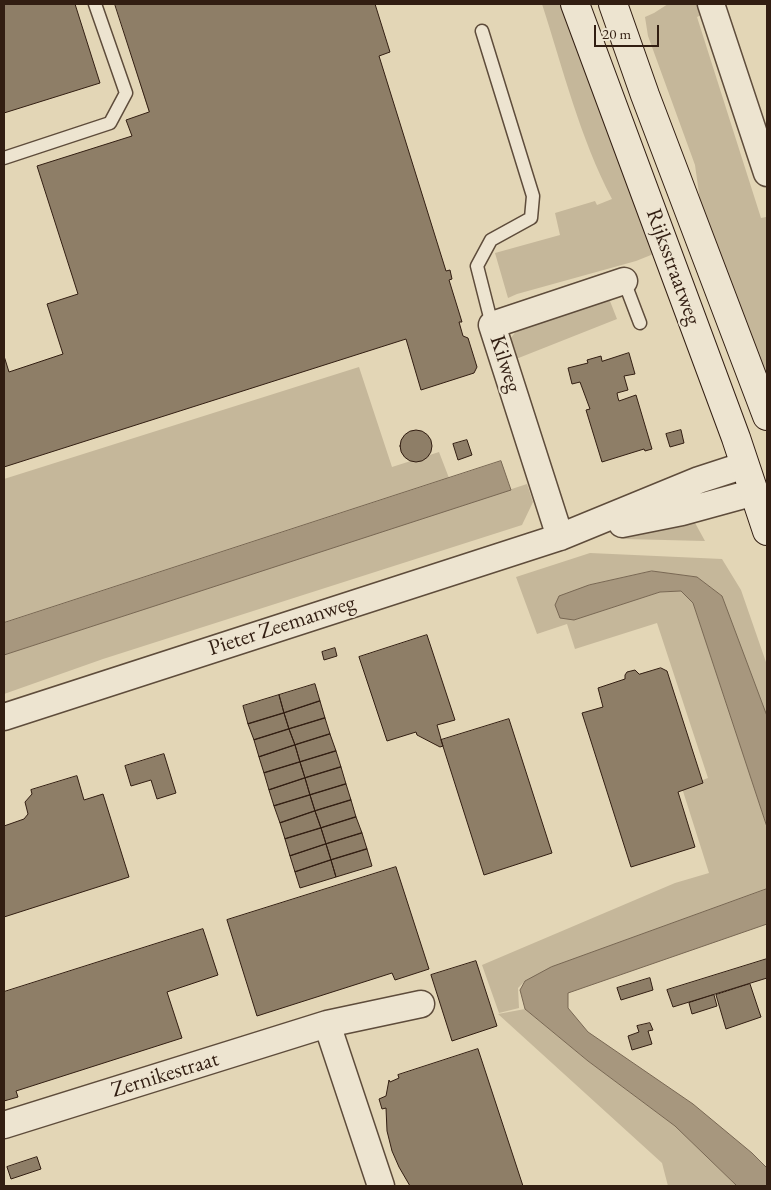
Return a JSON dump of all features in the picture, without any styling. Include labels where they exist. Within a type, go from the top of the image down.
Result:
[{"type":"main road","name":"Rijksstraatweg","points":[[575,4],[756,465],[767,531]]},
{"type":"main road","name":"Rijksstraatweg","points":[[613,4],[645,95],[767,416]]},
{"type":"street","points":[[711,4],[767,173]]},
{"type":"street","name":"Kilweg","points":[[560,536],[492,325],[624,281]]},
{"type":"street","name":"Pieter Zeemanweg","points":[[4,717],[560,536],[699,480],[756,465]]},
{"type":"street","name":"Pieter Zeemanweg","points":[[560,536],[682,512],[761,486]]},
{"type":"street","name":"Zernikestraat","points":[[4,1125],[327,1024],[421,1004]]},
{"type":"street","points":[[327,1024],[381,1186]]},
{"type":"lane","points":[[4,158],[110,123],[126,93],[95,4]]},
{"type":"lane","points":[[482,31],[533,196],[531,218],[491,240],[477,266],[492,325]]},
{"type":"lane","points":[[624,281],[640,324]]},
{"type":"shaded area","points":[[542,4],[564,4],[656,253],[636,261],[508,298],[495,253],[560,235],[555,213],[595,201],[597,205],[612,199],[581,128]]},
{"type":"shaded area","points":[[668,4],[700,4],[703,14],[697,17],[761,218],[766,217],[767,384],[701,208],[695,165],[648,36],[645,17]]},
{"type":"shaded area","points":[[608,296],[617,319],[516,359],[510,339],[521,325]]},
{"type":"shaded area","points":[[359,367],[392,467],[439,452],[449,478],[4,623],[4,479]]},
{"type":"shaded area","points":[[501,461],[511,490],[4,655],[4,623]]},
{"type":"shaded area","points":[[527,484],[533,502],[522,525],[103,659],[4,694],[4,655]]},
{"type":"shaded area","points":[[694,521],[705,541],[621,538]]},
{"type":"shaded area","points":[[590,553],[722,559],[741,590],[767,665],[767,716],[722,596],[697,577],[652,571],[589,585],[574,620],[660,592],[681,591],[693,603],[767,827],[767,889],[525,981],[518,988],[519,1008],[499,1013],[482,965],[675,883],[709,873],[682,788],[708,778],[657,623],[575,649],[567,624],[537,634],[516,577]]},
{"type":"shaded area","points":[[652,571],[697,577],[722,596],[767,716],[767,827],[693,603],[681,591],[660,592],[574,620],[560,618],[555,605],[559,596],[589,585]]},
{"type":"shaded area","points":[[767,889],[767,924],[568,993],[568,1008],[588,1032],[693,1104],[752,1153],[767,1168],[767,1186],[737,1186],[675,1126],[588,1061],[525,1009],[520,990],[525,981],[551,967]]},
{"type":"shaded area","points":[[525,1009],[588,1061],[675,1126],[737,1186],[668,1186],[662,1163],[498,1014]]},
{"type":"building","points":[[4,4],[75,4],[100,83],[4,113]]},
{"type":"building","points":[[115,4],[375,4],[390,52],[379,56],[446,271],[450,270],[452,279],[449,280],[462,322],[459,322],[463,336],[468,338],[477,367],[474,373],[421,390],[406,339],[4,467],[4,356],[9,372],[63,354],[47,304],[78,294],[37,166],[132,136],[126,120],[149,112]]},
{"type":"building","points":[[629,353],[635,374],[624,376],[628,390],[617,393],[618,398],[619,401],[636,395],[652,449],[645,451],[644,449],[602,462],[586,410],[590,409],[580,382],[572,384],[568,368],[588,363],[587,360],[601,356],[602,361]]},
{"type":"building","points":[[416,430],[422,431],[427,435],[431,440],[431,452],[427,457],[422,461],[416,462],[410,461],[405,457],[401,452],[400,446],[401,440],[405,435],[410,431]]},
{"type":"building","points":[[681,430],[684,443],[670,447],[666,434]]},
{"type":"building","points":[[467,440],[472,455],[458,460],[453,444]]},
{"type":"building","points":[[427,635],[455,720],[437,725],[443,746],[440,747],[417,735],[416,732],[387,741],[359,657]]},
{"type":"building","points":[[335,648],[337,656],[324,660],[322,652]]},
{"type":"building","points":[[661,668],[667,671],[703,783],[678,792],[695,847],[631,867],[582,713],[603,707],[598,688],[625,679],[627,672],[635,670],[639,674]]},
{"type":"building","points":[[315,684],[320,701],[284,713],[279,695]]},
{"type":"building","points":[[279,695],[284,713],[248,724],[243,706]]},
{"type":"building","points":[[320,701],[325,718],[289,729],[284,713]]},
{"type":"building","points":[[284,713],[289,729],[254,740],[248,724]]},
{"type":"building","points":[[325,718],[330,734],[295,745],[289,729]]},
{"type":"building","points":[[509,719],[552,853],[484,875],[441,740]]},
{"type":"building","points":[[289,729],[295,745],[259,757],[254,740]]},
{"type":"building","points":[[330,734],[336,751],[300,762],[295,745]]},
{"type":"building","points":[[295,745],[300,762],[264,773],[259,757]]},
{"type":"building","points":[[336,751],[341,767],[305,778],[300,762]]},
{"type":"building","points":[[164,754],[176,793],[157,799],[151,780],[131,786],[125,766]]},
{"type":"building","points":[[300,762],[305,778],[269,790],[264,773]]},
{"type":"building","points":[[341,767],[346,784],[310,795],[305,778]]},
{"type":"building","points":[[77,776],[84,800],[103,794],[129,877],[4,917],[4,826],[24,819],[28,814],[25,802],[32,794],[31,790]]},
{"type":"building","points":[[305,778],[310,795],[274,806],[269,790]]},
{"type":"building","points":[[346,784],[351,800],[315,811],[310,795]]},
{"type":"building","points":[[310,795],[315,811],[280,823],[274,806]]},
{"type":"building","points":[[351,800],[356,817],[321,828],[315,811]]},
{"type":"building","points":[[315,811],[321,828],[285,839],[280,823]]},
{"type":"building","points":[[356,817],[362,833],[326,844],[321,828]]},
{"type":"building","points":[[321,828],[326,844],[290,856],[285,839]]},
{"type":"building","points":[[362,833],[367,849],[331,860],[326,844]]},
{"type":"building","points":[[326,844],[331,860],[295,872],[290,856]]},
{"type":"building","points":[[367,849],[372,866],[336,877],[331,860]]},
{"type":"building","points":[[331,860],[336,877],[300,888],[295,872]]},
{"type":"building","points":[[396,867],[429,969],[395,980],[392,973],[257,1016],[227,920]]},
{"type":"building","points":[[203,929],[218,975],[167,992],[182,1038],[16,1091],[18,1097],[4,1101],[4,992]]},
{"type":"building","points":[[767,959],[767,978],[673,1007],[667,990]]},
{"type":"building","points":[[476,961],[497,1026],[452,1041],[431,975]]},
{"type":"building","points":[[650,978],[653,990],[621,1000],[617,988]]},
{"type":"building","points":[[750,984],[761,1017],[726,1029],[716,995]]},
{"type":"building","points":[[714,995],[717,1006],[692,1014],[689,1003]]},
{"type":"building","points":[[650,1023],[653,1030],[648,1031],[652,1044],[632,1050],[628,1036],[639,1032],[637,1026]]},
{"type":"building","points":[[478,1049],[523,1186],[410,1186],[392,1151],[387,1131],[386,1108],[382,1109],[379,1099],[386,1096],[389,1080],[390,1082],[399,1078],[398,1075]]},
{"type":"building","points":[[37,1157],[41,1169],[11,1179],[7,1167]]}]
